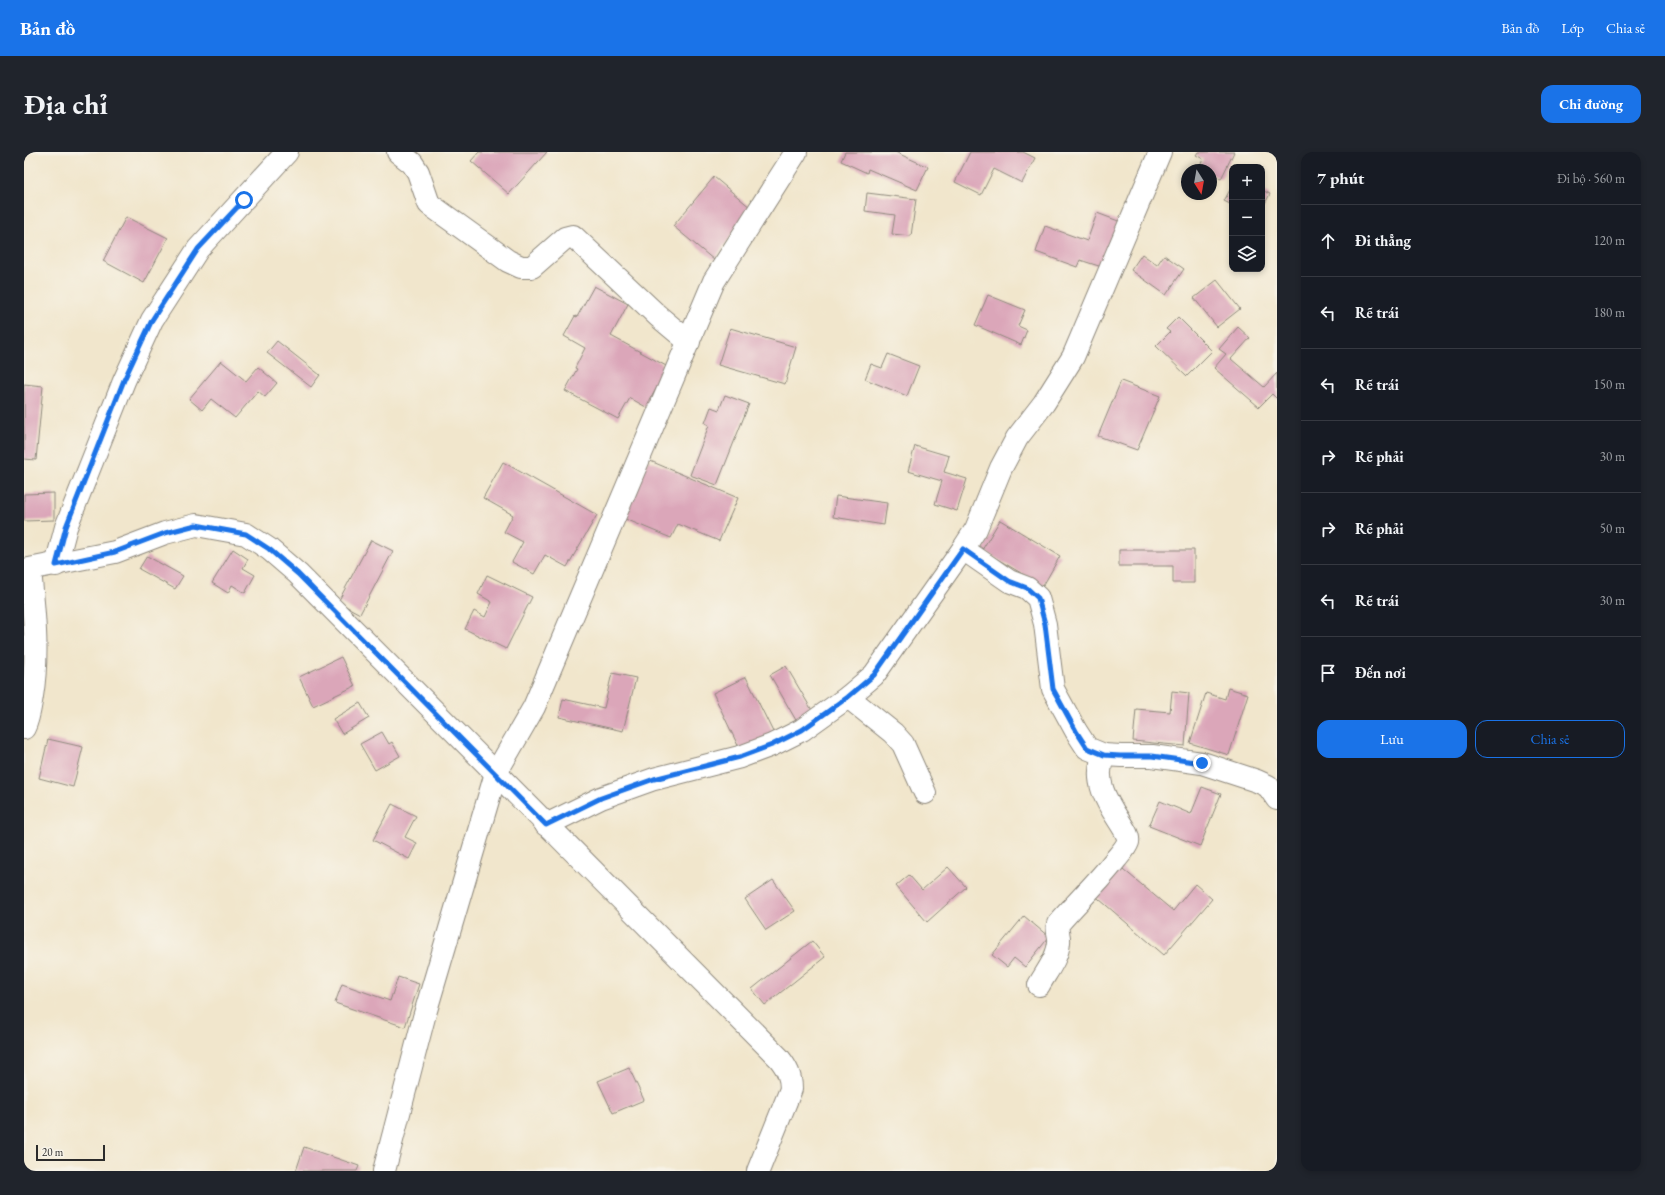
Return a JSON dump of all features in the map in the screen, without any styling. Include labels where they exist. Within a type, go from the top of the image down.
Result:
[{"type":"street","points":[[56,565],[66,527],[124,380],[152,320],[198,249],[287,152]]},
{"type":"street","points":[[398,152],[412,163],[418,172],[429,204],[508,260],[520,267],[532,267],[565,238],[573,236],[658,316],[689,342]]},
{"type":"street","points":[[384,1171],[424,1017],[496,773],[534,707],[714,281],[796,152]]},
{"type":"street","points":[[546,825],[601,798],[654,779],[740,757],[772,745],[802,730],[848,697],[874,675],[976,529],[1001,468],[1017,438],[1044,404],[1073,357],[1160,152]]},
{"type":"street","points":[[24,728],[29,719],[36,669],[35,620],[27,570],[115,552],[165,533],[196,525],[246,534],[269,549],[298,574],[779,1058],[786,1067],[791,1079],[791,1089],[758,1171]]},
{"type":"street","points":[[963,549],[1009,581],[1027,588],[1038,598],[1045,624],[1053,689],[1072,726],[1087,748],[1104,755],[1152,756],[1202,763],[1268,786],[1277,798]]},
{"type":"street","points":[[848,697],[892,733],[903,744],[925,793]]},
{"type":"street","points":[[1039,984],[1055,957],[1060,937],[1057,931],[1058,924],[1104,874],[1128,842],[1128,834],[1109,807],[1099,778],[1099,764],[1104,755]]},
{"type":"building","points":[[479,152],[547,152],[509,194],[471,161]]},
{"type":"building","points":[[845,152],[895,152],[928,167],[917,190],[868,169],[867,173],[841,161]]},
{"type":"building","points":[[970,152],[1023,152],[1035,158],[1022,183],[994,169],[981,195],[955,182]]},
{"type":"building","points":[[1198,152],[1234,152],[1221,179],[1217,177],[1217,164],[1201,164],[1203,159],[1196,155]]},
{"type":"building","points":[[714,177],[751,208],[714,260],[673,226]]},
{"type":"building","points":[[1229,192],[1229,204],[1224,201]]},
{"type":"building","points":[[1265,192],[1270,194],[1265,203]]},
{"type":"building","points":[[867,193],[916,199],[911,236],[892,234],[895,215],[865,211]]},
{"type":"building","points":[[1097,213],[1121,222],[1105,268],[1080,260],[1077,267],[1036,252],[1045,226],[1087,241]]},
{"type":"building","points":[[126,217],[168,238],[144,283],[103,261]]},
{"type":"building","points":[[1142,254],[1157,265],[1164,255],[1184,269],[1166,295],[1131,270]]},
{"type":"building","points":[[1217,280],[1240,309],[1217,327],[1194,298]]},
{"type":"building","points":[[594,286],[628,304],[611,336],[668,367],[646,407],[630,398],[618,419],[565,391],[577,369],[575,368],[585,348],[564,336],[575,316],[577,317]]},
{"type":"building","points":[[988,295],[1025,310],[1018,326],[1027,330],[1021,345],[975,325]]},
{"type":"building","points":[[1178,317],[1212,351],[1187,376],[1156,346],[1170,332],[1166,329]]},
{"type":"building","points":[[1238,327],[1250,338],[1231,359],[1264,387],[1277,373],[1277,399],[1272,394],[1259,407],[1214,368],[1226,354],[1219,349]]},
{"type":"building","points":[[730,328],[796,347],[785,384],[718,365]]},
{"type":"building","points":[[277,341],[320,375],[311,387],[267,353]]},
{"type":"building","points":[[888,354],[919,366],[907,396],[865,379],[871,364],[882,368]]},
{"type":"building","points":[[221,361],[246,381],[258,367],[277,383],[265,397],[258,391],[235,418],[211,399],[202,410],[189,399]]},
{"type":"building","points":[[1121,381],[1160,396],[1137,450],[1098,436]]},
{"type":"building","points":[[24,384],[43,386],[36,460],[24,459]]},
{"type":"building","points":[[725,395],[749,404],[717,485],[690,475],[709,425],[705,423],[711,407],[719,410]]},
{"type":"building","points":[[915,446],[949,456],[944,472],[967,479],[957,511],[935,504],[942,481],[908,471]]},
{"type":"building","points":[[648,460],[738,498],[719,541],[678,524],[671,538],[623,518]]},
{"type":"building","points":[[503,462],[597,515],[567,567],[545,555],[534,574],[512,562],[523,542],[504,532],[513,515],[483,498]]},
{"type":"building","points":[[54,493],[54,520],[24,521],[24,494]]},
{"type":"building","points":[[836,496],[887,503],[884,525],[833,517]]},
{"type":"building","points":[[1000,520],[1060,556],[1043,586],[982,550]]},
{"type":"building","points":[[371,540],[393,551],[360,614],[338,602]]},
{"type":"building","points":[[233,549],[248,559],[243,568],[255,575],[245,593],[232,585],[228,593],[212,583]]},
{"type":"building","points":[[1119,550],[1194,550],[1194,583],[1173,583],[1173,566],[1119,566]]},
{"type":"building","points":[[147,556],[183,576],[175,589],[139,569]]},
{"type":"building","points":[[487,575],[532,597],[506,649],[465,629],[474,611],[485,617],[492,602],[478,594]]},
{"type":"building","points":[[341,657],[355,686],[313,706],[299,677]]},
{"type":"building","points":[[786,666],[813,712],[797,722],[770,675]]},
{"type":"building","points":[[612,673],[636,678],[623,731],[559,717],[563,699],[604,708]]},
{"type":"building","points":[[746,677],[775,736],[741,752],[713,693]]},
{"type":"building","points":[[1228,688],[1248,694],[1229,755],[1190,743],[1206,693],[1225,699]]},
{"type":"building","points":[[1172,691],[1189,693],[1185,746],[1133,741],[1136,709],[1170,712]]},
{"type":"building","points":[[360,703],[369,718],[342,734],[333,719]]},
{"type":"building","points":[[382,732],[389,744],[392,742],[400,756],[375,770],[360,744]]},
{"type":"building","points":[[48,739],[83,747],[73,787],[39,778]]},
{"type":"building","points":[[1202,787],[1221,794],[1200,846],[1149,826],[1160,801],[1191,814]]},
{"type":"building","points":[[392,804],[416,816],[405,837],[417,843],[409,859],[373,840]]},
{"type":"building","points":[[1117,864],[1173,911],[1195,884],[1212,899],[1164,955],[1092,893]]},
{"type":"building","points":[[948,867],[966,887],[927,922],[896,886],[909,875],[922,890]]},
{"type":"building","points":[[773,880],[795,911],[766,930],[745,899]]},
{"type":"building","points":[[1024,916],[1049,937],[1025,967],[1014,958],[1007,967],[992,955]]},
{"type":"building","points":[[812,941],[825,957],[765,1005],[752,989]]},
{"type":"building","points":[[398,977],[419,984],[405,1027],[335,1003],[342,984],[390,1001]]},
{"type":"building","points":[[629,1068],[644,1100],[613,1113],[598,1081]]},
{"type":"building","points":[[304,1147],[359,1166],[357,1171],[296,1171]]},
{"type":"route","points":[[244,200],[198,249],[152,320],[124,380],[66,527],[56,565],[115,552],[165,533],[196,525],[246,534],[269,549],[298,574],[387,662],[546,825],[601,798],[654,779],[694,767],[740,757],[772,745],[802,730],[848,697],[874,675],[963,549],[1009,581],[1027,588],[1038,598],[1045,624],[1053,689],[1062,708],[1087,748],[1104,755],[1152,756],[1202,763]]}]
